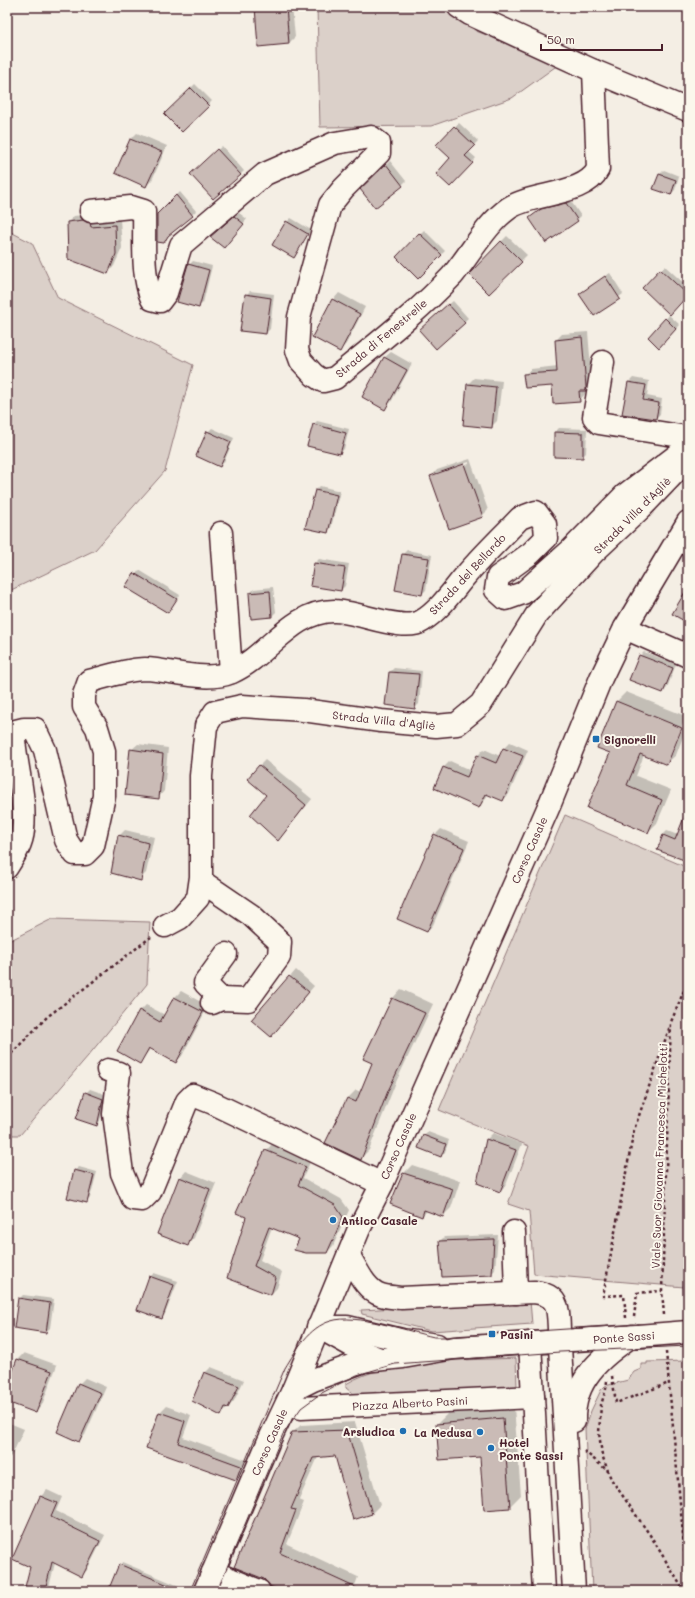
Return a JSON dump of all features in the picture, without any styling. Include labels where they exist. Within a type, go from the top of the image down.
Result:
[{"type":"street","points":[[459,7],[470,14],[594,71],[688,110]]},
{"type":"street","name":"Strada di Fenestrelle","points":[[91,211],[131,207],[144,211],[144,242],[149,291],[152,299],[160,301],[166,294],[181,245],[265,174],[336,143],[371,137],[379,142],[379,153],[343,189],[330,205],[299,317],[297,350],[301,361],[314,375],[323,381],[335,378],[428,299],[452,275],[507,209],[519,202],[574,187],[595,176],[598,169],[594,71]]},
{"type":"street","name":"Strada del Bellardo","points":[[7,868],[18,851],[23,831],[22,798],[14,740],[16,731],[24,728],[35,729],[45,750],[66,840],[75,854],[85,854],[93,846],[104,796],[104,751],[97,728],[84,707],[84,695],[89,681],[144,669],[208,676],[231,672],[246,664],[298,622],[312,614],[334,611],[361,614],[388,623],[421,622],[437,608],[520,518],[536,512],[545,524],[546,538],[531,553],[498,577],[496,590],[506,599],[523,593],[570,551],[625,495],[688,446],[680,436],[599,423],[594,417],[603,362]]},
{"type":"street","name":"Strada Villa d'Agliè","points":[[165,926],[180,918],[198,898],[201,881],[201,776],[206,726],[215,712],[242,706],[303,710],[381,721],[436,726],[457,724],[481,704],[537,614],[594,553],[641,508],[688,458]]},
{"type":"street","name":"Corso Casale","points":[[209,1581],[290,1397],[359,1229],[382,1184],[549,806],[601,678],[625,628],[688,522]]},
{"type":"street","points":[[221,532],[231,672]]},
{"type":"street","points":[[625,628],[688,656]]},
{"type":"street","points":[[201,881],[251,915],[280,942],[279,957],[248,1000],[217,1001],[205,983],[226,954]]},
{"type":"street","name":"Corso Casale","points":[[108,1070],[119,1073],[114,1114],[122,1173],[133,1199],[142,1200],[150,1192],[187,1101],[193,1095],[213,1103],[382,1184]]},
{"type":"street","points":[[514,1232],[516,1293]]},
{"type":"street","points":[[349,1256],[361,1276],[371,1288],[380,1295],[401,1298],[545,1293],[553,1299],[558,1308],[574,1591]]},
{"type":"street","points":[[318,1327],[347,1328],[402,1340],[454,1348]]},
{"type":"street","points":[[318,1327],[366,1354],[380,1358]]},
{"type":"street","points":[[569,1520],[576,1473],[574,1401],[586,1376],[632,1327]]},
{"type":"street","name":"Ponte Sassi","points":[[530,1343],[560,1341],[632,1327],[688,1332]]},
{"type":"street","points":[[290,1397],[313,1380],[364,1361],[380,1358],[403,1357],[454,1348],[530,1343],[544,1591]]},
{"type":"street","name":"Piazza Alberto Pasini","points":[[290,1397],[301,1408],[533,1397]]},
{"type":"street","points":[[209,1581],[259,1591]]},
{"type":"path","points":[[7,1058],[47,1017],[165,926]]},
{"type":"path","name":"Viale Suor Giovanna Francesca Michelotti","points":[[632,1327],[624,1295],[603,1296],[634,1130],[671,1022],[688,981]]},
{"type":"path","name":"Viale Suor Giovanna Francesca Michelotti","points":[[632,1327],[637,1293],[662,1292],[671,1022]]},
{"type":"path","points":[[611,1370],[616,1403],[669,1383],[688,1588]]},
{"type":"path","points":[[607,1378],[606,1389],[601,1405],[599,1433],[602,1455],[608,1472],[611,1479],[652,1538],[684,1591]]},
{"type":"path","points":[[582,1450],[608,1472]]},
{"type":"shaded area","points":[[317,7],[446,7],[476,31],[556,61],[555,67],[512,98],[431,126],[320,127]]},
{"type":"shaded area","points":[[7,230],[32,243],[58,298],[193,365],[165,471],[95,550],[7,592]]},
{"type":"shaded area","points":[[565,815],[686,867],[688,864],[688,1051],[684,1287],[534,1274],[529,1211],[508,1204],[529,1146],[439,1110]]},
{"type":"shaded area","points":[[52,919],[150,922],[147,984],[20,1135],[7,1135],[7,942]]},
{"type":"shaded area","points":[[688,1051],[688,1334],[684,1287]]},
{"type":"shaded area","points":[[530,1301],[532,1324],[431,1331],[362,1314],[361,1310]]},
{"type":"shaded area","points":[[516,1358],[517,1387],[355,1395],[346,1388],[346,1384],[364,1375],[384,1369],[406,1365],[451,1360]]},
{"type":"shaded area","points":[[688,1361],[688,1591],[592,1591],[585,1429],[591,1411],[601,1390],[605,1386],[628,1380],[634,1372],[641,1369],[641,1364],[647,1364],[647,1362]]},
{"type":"building","points":[[255,7],[286,7],[289,44],[258,47]]},
{"type":"building","points":[[191,88],[209,106],[182,132],[164,114]]},
{"type":"building","points":[[454,126],[475,146],[465,156],[473,163],[450,187],[436,174],[450,158],[436,145]]},
{"type":"building","points":[[130,139],[162,152],[146,187],[115,173]]},
{"type":"building","points":[[217,149],[241,175],[213,199],[190,174]]},
{"type":"building","points":[[386,164],[403,186],[375,208],[360,189]]},
{"type":"building","points":[[659,174],[676,180],[671,195],[653,189]]},
{"type":"building","points":[[176,195],[193,216],[168,236],[164,243],[157,242],[157,214]]},
{"type":"building","points":[[566,203],[578,221],[546,243],[529,218],[541,209]]},
{"type":"building","points":[[234,216],[244,224],[224,248],[210,237]]},
{"type":"building","points":[[83,220],[90,223],[91,227],[115,225],[116,254],[108,274],[68,259],[67,222]]},
{"type":"building","points":[[286,221],[308,234],[294,258],[272,245]]},
{"type":"building","points":[[419,233],[442,255],[418,279],[396,257]]},
{"type":"building","points":[[501,241],[522,262],[489,294],[469,274]]},
{"type":"building","points":[[188,264],[209,270],[199,308],[177,302]]},
{"type":"building","points":[[660,269],[688,295],[670,315],[642,288]]},
{"type":"building","points":[[605,276],[620,299],[594,316],[579,294]]},
{"type":"building","points":[[245,294],[271,298],[266,334],[240,331]]},
{"type":"building","points":[[332,299],[360,314],[340,352],[312,337]]},
{"type":"building","points":[[448,304],[465,323],[436,349],[419,330]]},
{"type":"building","points":[[665,318],[676,329],[659,348],[648,337]]},
{"type":"building","points":[[582,337],[586,391],[579,391],[580,402],[553,404],[552,386],[525,388],[523,374],[557,372],[555,340]]},
{"type":"building","points":[[384,357],[407,370],[385,410],[362,397]]},
{"type":"building","points":[[628,382],[646,385],[643,400],[659,403],[656,419],[622,414]]},
{"type":"building","points":[[467,384],[496,387],[492,428],[463,425]]},
{"type":"building","points":[[313,424],[346,433],[340,454],[307,446]]},
{"type":"building","points":[[207,431],[231,442],[220,467],[196,456]]},
{"type":"building","points":[[554,432],[583,433],[583,458],[554,457]]},
{"type":"building","points":[[464,464],[483,517],[449,529],[430,476]]},
{"type":"building","points":[[315,490],[337,495],[328,533],[305,528]]},
{"type":"building","points":[[402,554],[429,558],[422,595],[395,590]]},
{"type":"building","points":[[314,563],[345,568],[341,591],[310,586]]},
{"type":"building","points":[[134,573],[177,599],[168,613],[125,587]]},
{"type":"building","points":[[688,587],[688,623],[672,614]]},
{"type":"building","points":[[270,591],[272,617],[251,619],[249,593]]},
{"type":"building","points":[[639,655],[673,668],[663,693],[629,680]]},
{"type":"building","points":[[389,672],[419,674],[415,709],[385,705]]},
{"type":"building","points":[[616,701],[682,728],[667,765],[640,754],[627,785],[662,800],[648,833],[587,808],[610,753],[597,748]]},
{"type":"building","points":[[503,748],[523,756],[503,801],[486,794],[479,808],[434,788],[443,767],[467,777],[477,755],[496,763]]},
{"type":"building","points":[[130,749],[163,754],[159,799],[125,795]]},
{"type":"building","points":[[259,765],[306,805],[278,841],[250,815],[266,795],[247,779]]},
{"type":"building","points":[[687,810],[688,849],[684,860],[657,850],[663,835],[675,840]]},
{"type":"building","points":[[434,834],[464,848],[427,932],[397,919]]},
{"type":"building","points":[[118,835],[148,843],[141,881],[111,873]]},
{"type":"building","points":[[289,976],[309,992],[271,1037],[251,1020]]},
{"type":"building","points":[[174,997],[203,1012],[176,1063],[149,1048],[140,1064],[117,1051],[139,1010],[160,1022]]},
{"type":"building","points":[[392,998],[425,1013],[388,1091],[361,1160],[325,1143],[347,1098],[356,1102],[372,1063],[363,1059]]},
{"type":"building","points":[[85,1092],[103,1099],[97,1126],[76,1119]]},
{"type":"building","points":[[423,1135],[446,1144],[441,1157],[418,1148]]},
{"type":"building","points":[[486,1139],[516,1150],[500,1192],[477,1183]]},
{"type":"building","points":[[265,1150],[306,1167],[298,1185],[335,1205],[343,1217],[327,1253],[306,1253],[294,1250],[299,1239],[269,1227],[254,1266],[276,1278],[271,1295],[227,1278],[246,1217],[236,1213]]},
{"type":"building","points":[[74,1170],[94,1175],[87,1203],[67,1198]]},
{"type":"building","points":[[403,1173],[453,1189],[443,1217],[424,1210],[422,1217],[390,1204]]},
{"type":"building","points":[[179,1177],[210,1189],[188,1246],[157,1234]]},
{"type":"building","points":[[494,1239],[492,1275],[442,1277],[439,1241]]},
{"type":"building","points":[[149,1276],[174,1285],[162,1319],[137,1310]]},
{"type":"building","points":[[18,1298],[50,1303],[46,1333],[14,1328]]},
{"type":"building","points":[[17,1359],[52,1371],[36,1413],[7,1402],[7,1386]]},
{"type":"building","points":[[204,1372],[239,1386],[228,1408],[225,1407],[221,1416],[192,1401]]},
{"type":"building","points":[[78,1383],[101,1393],[79,1442],[57,1432]]},
{"type":"building","points":[[159,1412],[185,1421],[178,1443],[241,1466],[236,1480],[146,1448]]},
{"type":"building","points":[[503,1418],[510,1508],[484,1510],[480,1457],[439,1460],[436,1424]]},
{"type":"building","points":[[347,1430],[372,1514],[353,1520],[335,1456],[313,1458],[291,1509],[296,1510],[280,1553],[363,1591],[282,1591],[270,1586],[264,1579],[234,1567],[292,1432]]},
{"type":"building","points":[[40,1496],[57,1503],[51,1517],[100,1541],[82,1577],[52,1562],[45,1591],[24,1591],[30,1567],[12,1559]]},
{"type":"building","points":[[119,1564],[182,1591],[108,1591]]},
{"type":"tram line","points":[[190,1591],[285,1368],[304,1340],[316,1328],[323,1324],[341,1319],[354,1319],[382,1324],[434,1337],[446,1337],[688,1321]]},
{"type":"tram line","points":[[217,1591],[283,1434],[301,1408],[320,1394],[335,1386],[357,1375],[395,1364],[560,1352],[688,1346]]},
{"type":"place","name":"Signorelli","points":[[596,739]]},
{"type":"place","name":"Antico Casale","points":[[333,1220]]},
{"type":"place","name":"Pasini","points":[[492,1334]]},
{"type":"place","name":"Arsludica","points":[[403,1431]]},
{"type":"place","name":"La Medusa","points":[[480,1432]]},
{"type":"place","name":"Hotel Ponte Sassi","points":[[491,1448]]}]
